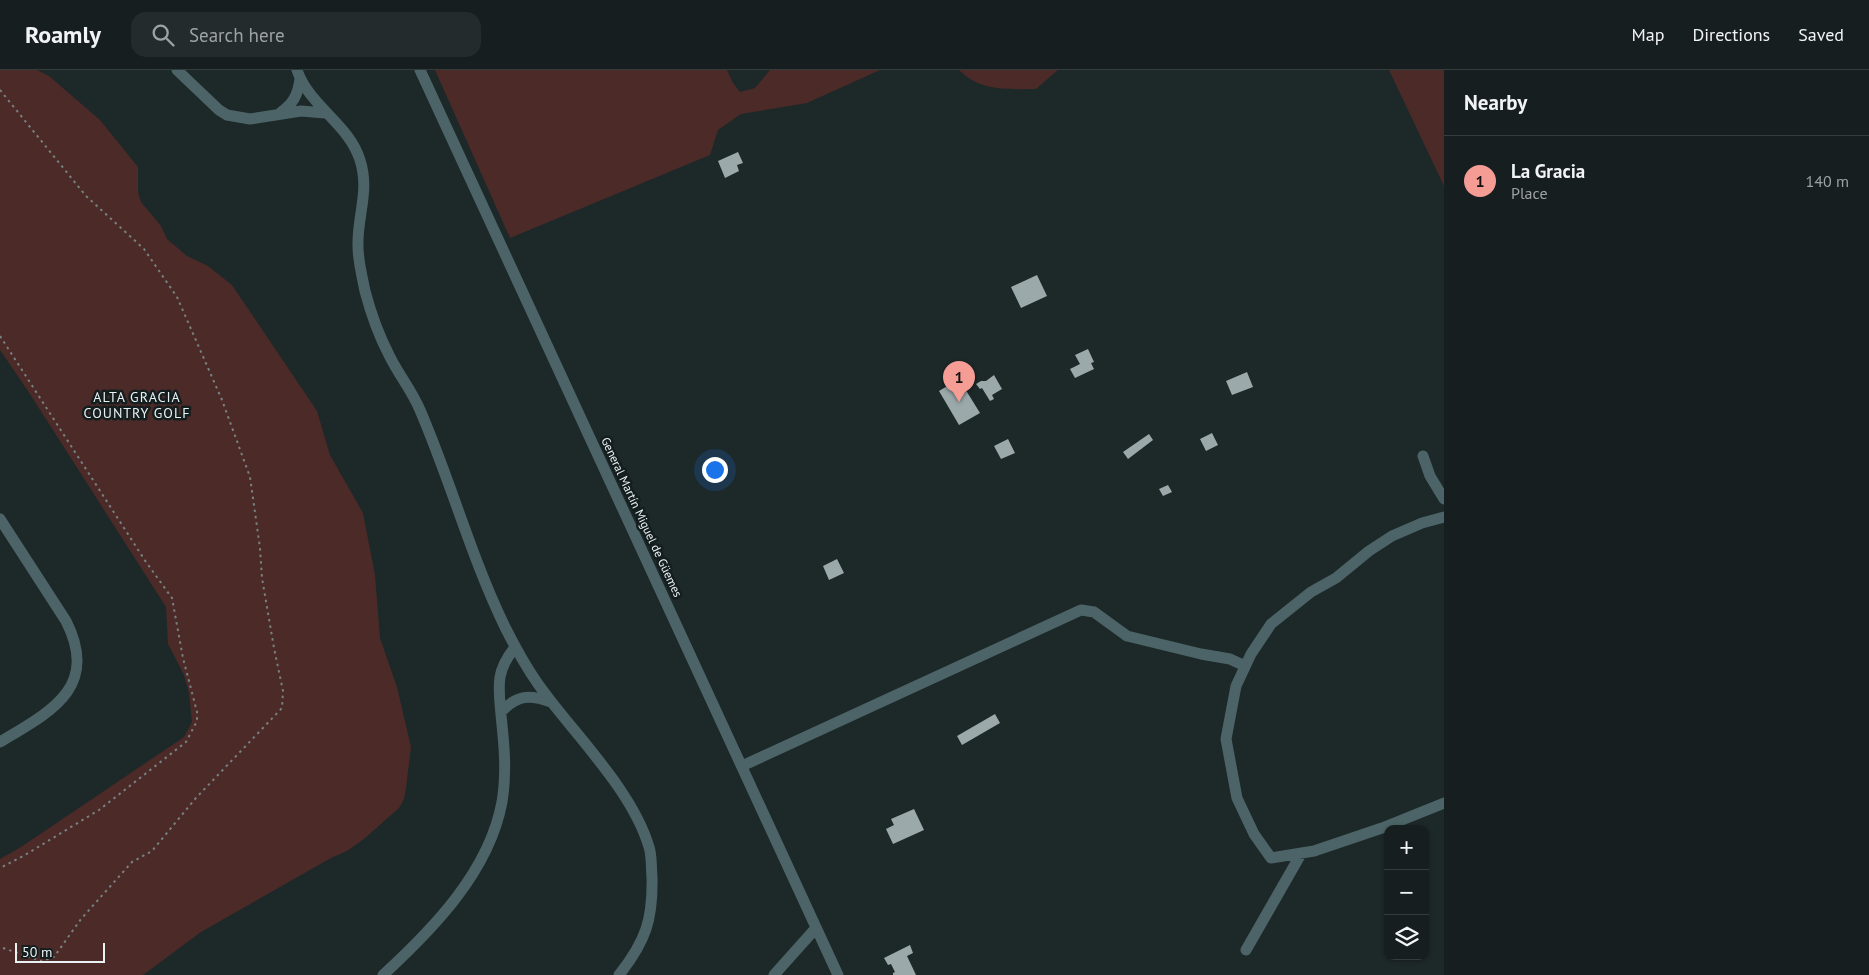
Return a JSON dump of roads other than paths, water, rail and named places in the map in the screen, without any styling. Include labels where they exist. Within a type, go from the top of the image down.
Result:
[{"type":"street","points":[[177,70],[219,110],[227,115],[250,118],[301,111],[325,113]]},
{"type":"street","name":"General Martín Miguel de Güemes","points":[[420,70],[838,975]]},
{"type":"street","points":[[278,114],[289,106],[299,91],[298,74]]},
{"type":"street","points":[[298,74],[309,94],[344,132],[360,160],[364,180],[364,197],[358,244],[360,268],[372,317],[390,358],[419,408],[490,597],[526,667],[620,790],[636,816],[649,847],[652,884],[650,916],[647,927],[630,962],[619,975]]},
{"type":"street","points":[[1423,456],[1430,476],[1444,499]]},
{"type":"street","points":[[1444,518],[1422,523],[1392,536],[1369,551],[1336,578],[1311,592],[1271,624],[1251,654],[1236,686],[1226,739],[1237,798],[1254,834],[1271,858],[1314,851],[1382,828],[1444,803]]},
{"type":"street","points":[[0,519],[66,621],[77,650],[76,670],[71,686],[63,699],[41,717],[0,742]]},
{"type":"street","points":[[742,766],[1081,610],[1094,612],[1127,636],[1202,654],[1230,658],[1245,666]]},
{"type":"street","points":[[383,975],[427,931],[462,888],[486,848],[496,826],[502,801],[504,750],[499,691],[500,676],[505,661],[516,647]]},
{"type":"street","points":[[501,712],[508,704],[522,697],[539,698],[551,702]]},
{"type":"street","points":[[1246,950],[1300,854]]},
{"type":"street","points":[[774,975],[816,928]]},
{"type":"place","name":"La Gracia","points":[[959,402]]},
{"type":"district","name":"ALTA GRACIA COUNTRY GOLF","points":[[137,406]]}]
